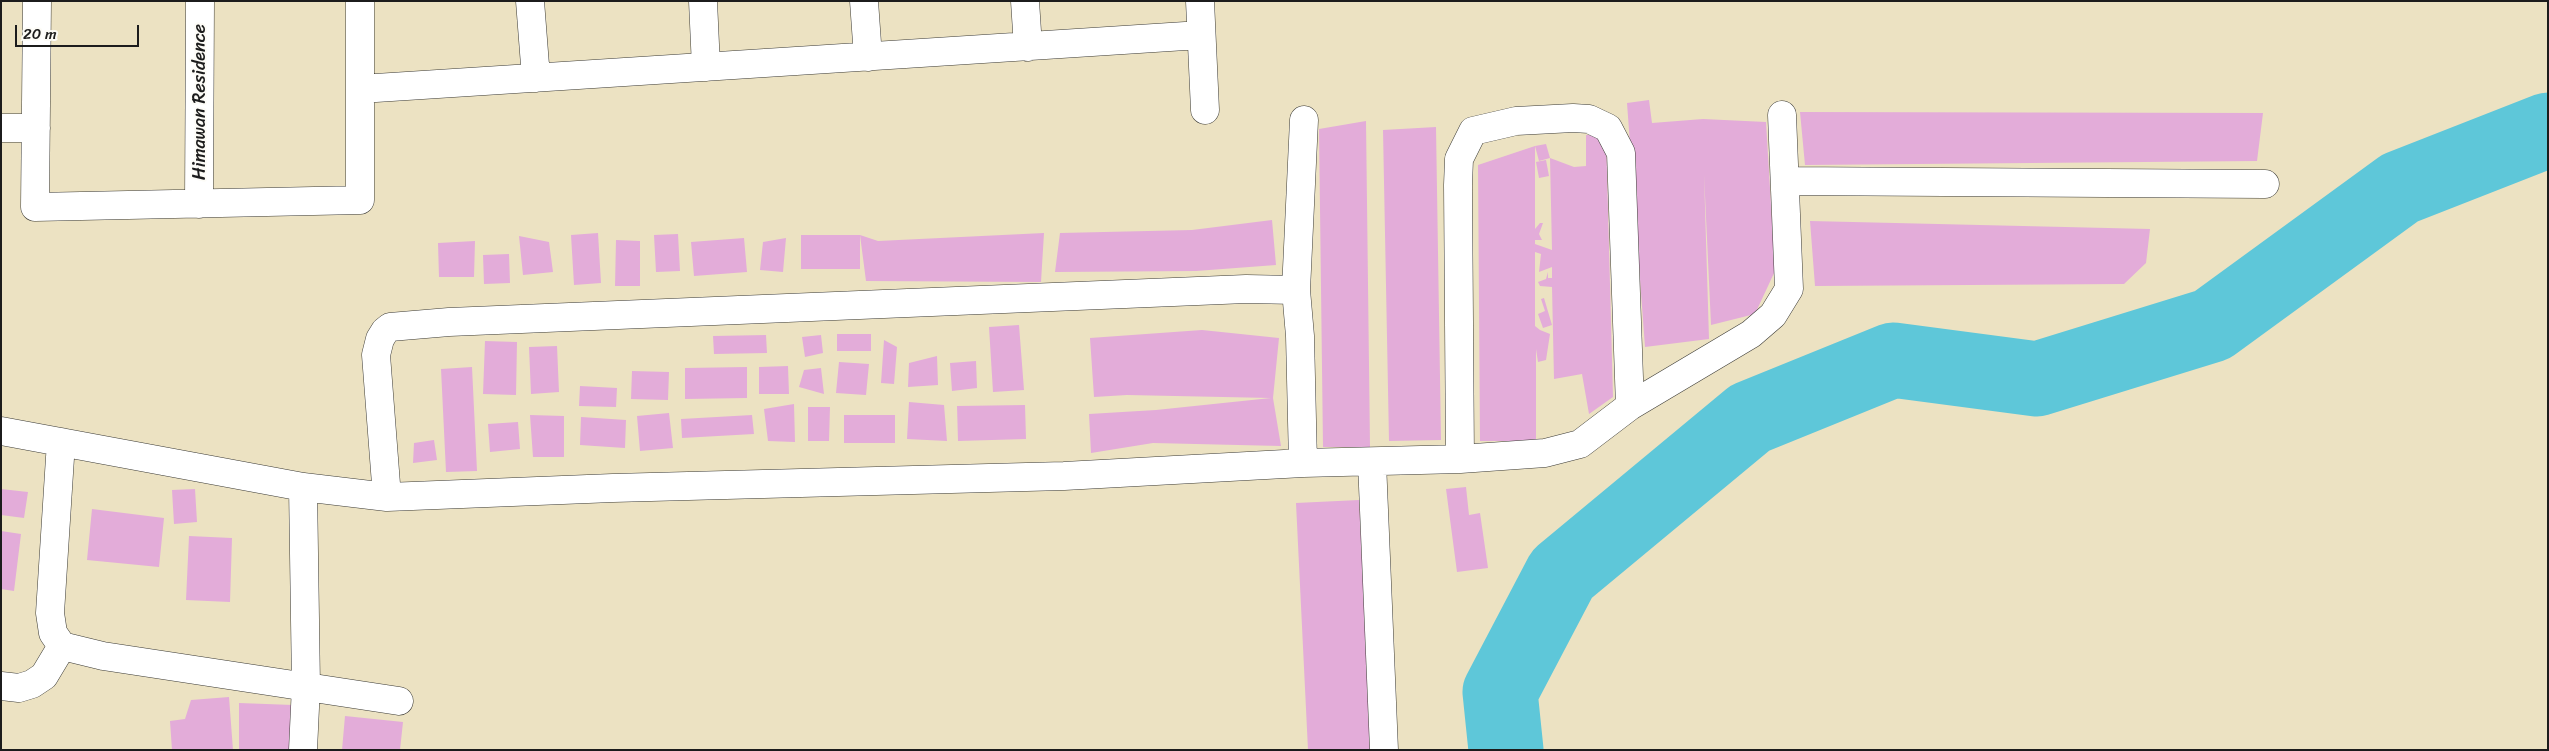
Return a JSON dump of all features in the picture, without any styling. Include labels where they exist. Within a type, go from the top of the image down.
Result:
[{"type":"street","name":"Himawan Residence","points":[[37,1],[35,206],[360,200],[360,1]]},
{"type":"street","name":"Himawan Residence","points":[[199,204],[200,1]]},
{"type":"street","points":[[530,1],[536,78]]},
{"type":"street","points":[[703,1],[706,67]]},
{"type":"street","points":[[864,1],[868,57]]},
{"type":"street","points":[[1025,1],[1028,47]]},
{"type":"street","points":[[1200,1],[1205,110]]},
{"type":"street","points":[[360,89],[1201,35]]},
{"type":"street","points":[[1,431],[304,486],[387,497],[613,488],[1064,476],[1303,463],[1460,459],[1545,454],[1580,444],[1630,406],[1751,334],[1773,315],[1789,290],[1782,115]]},
{"type":"street","points":[[1460,459],[1459,159],[1473,131],[1516,121],[1573,118],[1589,119],[1608,128],[1621,153],[1630,406]]},
{"type":"street","points":[[1303,463],[1300,336],[1296,290],[1304,120]]},
{"type":"street","points":[[1,128],[36,128]]},
{"type":"street","points":[[1785,181],[2265,184]]},
{"type":"street","points":[[387,497],[376,355],[380,339],[385,330],[390,327],[459,321],[1246,289],[1296,290]]},
{"type":"street","points":[[61,442],[50,613],[53,633],[62,646],[104,656],[399,701]]},
{"type":"street","points":[[1372,462],[1384,750]]},
{"type":"street","points":[[303,750],[306,686],[304,486]]},
{"type":"street","points":[[1,686],[19,688],[32,684],[44,676],[62,646]]},
{"type":"building","points":[[1649,100],[1652,123],[1703,119],[1766,122],[1775,271],[1755,314],[1711,325],[1704,174],[1709,339],[1645,347],[1627,103]]},
{"type":"building","points":[[1800,112],[2263,113],[2257,161],[1805,165]]},
{"type":"building","points":[[1366,121],[1370,447],[1323,447],[1319,129]]},
{"type":"building","points":[[1436,127],[1441,440],[1389,441],[1383,130]]},
{"type":"building","points":[[1586,135],[1606,135],[1613,397],[1589,414],[1582,374],[1554,379],[1552,287],[1540,286],[1538,282],[1546,279],[1548,272],[1548,278],[1552,278],[1552,267],[1539,272],[1541,254],[1535,252],[1535,326],[1550,334],[1546,360],[1538,362],[1536,349],[1536,441],[1480,441],[1478,165],[1535,146],[1535,229],[1540,223],[1543,223],[1539,234],[1542,240],[1535,240],[1535,244],[1552,250],[1550,158],[1574,167],[1586,166]]},
{"type":"building","points":[[1546,144],[1550,158],[1539,161],[1535,146]]},
{"type":"building","points":[[1546,160],[1549,176],[1539,178],[1536,162]]},
{"type":"building","points":[[1272,220],[1276,265],[1196,271],[1055,272],[1060,233],[1192,230]]},
{"type":"building","points":[[1810,221],[2150,229],[2146,263],[2124,284],[1815,286]]},
{"type":"building","points":[[598,233],[601,283],[574,285],[571,235]]},
{"type":"building","points":[[1044,233],[1041,282],[866,281],[860,235],[878,241]]},
{"type":"building","points":[[678,234],[680,271],[656,272],[654,235]]},
{"type":"building","points":[[801,235],[860,235],[860,269],[801,269]]},
{"type":"building","points":[[519,236],[549,242],[553,272],[523,275]]},
{"type":"building","points":[[744,238],[747,272],[694,276],[691,242]]},
{"type":"building","points":[[786,238],[783,272],[760,270],[763,242]]},
{"type":"building","points":[[616,240],[640,241],[640,286],[615,286]]},
{"type":"building","points":[[475,241],[474,277],[439,277],[438,243]]},
{"type":"building","points":[[509,254],[510,283],[484,284],[483,255]]},
{"type":"building","points":[[1544,298],[1552,325],[1543,328],[1538,314],[1545,311],[1541,299]]},
{"type":"building","points":[[1019,325],[1024,390],[993,392],[989,327]]},
{"type":"building","points":[[1202,330],[1279,338],[1273,398],[1281,446],[1153,443],[1091,453],[1089,414],[1156,410],[1271,398],[1127,395],[1094,397],[1090,338]]},
{"type":"building","points":[[837,334],[871,334],[871,351],[837,351]]},
{"type":"building","points":[[766,335],[767,353],[714,354],[713,336]]},
{"type":"building","points":[[821,335],[823,353],[805,357],[802,337]]},
{"type":"building","points":[[884,340],[897,347],[894,384],[881,383]]},
{"type":"building","points":[[485,341],[517,342],[516,395],[483,394]]},
{"type":"building","points":[[557,346],[559,392],[531,394],[529,347]]},
{"type":"building","points":[[937,356],[938,385],[908,387],[909,363]]},
{"type":"building","points":[[976,361],[977,388],[952,391],[950,363]]},
{"type":"building","points":[[839,362],[869,364],[866,395],[836,393]]},
{"type":"building","points":[[788,366],[789,394],[759,394],[759,367]]},
{"type":"building","points":[[472,367],[477,471],[446,472],[441,369]]},
{"type":"building","points":[[747,367],[747,398],[685,399],[685,368]]},
{"type":"building","points":[[821,368],[824,394],[799,387],[804,370]]},
{"type":"building","points":[[632,371],[669,372],[668,400],[631,399]]},
{"type":"building","points":[[580,386],[617,388],[616,407],[579,406]]},
{"type":"building","points":[[909,402],[944,405],[947,441],[907,439]]},
{"type":"building","points":[[794,404],[795,442],[768,441],[764,409]]},
{"type":"building","points":[[1025,405],[1026,439],[958,441],[957,406]]},
{"type":"building","points":[[808,407],[830,407],[829,441],[808,441]]},
{"type":"building","points":[[669,413],[673,448],[640,451],[637,416]]},
{"type":"building","points":[[530,415],[564,416],[564,457],[533,457]]},
{"type":"building","points":[[752,415],[754,434],[682,438],[681,419]]},
{"type":"building","points":[[844,415],[895,415],[895,443],[844,443]]},
{"type":"building","points":[[581,417],[626,420],[625,448],[580,445]]},
{"type":"building","points":[[518,422],[520,449],[490,452],[488,424]]},
{"type":"building","points":[[434,440],[437,460],[413,463],[414,443]]},
{"type":"building","points":[[1466,487],[1469,515],[1480,513],[1488,568],[1457,572],[1446,489]]},
{"type":"building","points":[[1,489],[28,492],[24,518],[1,515]]},
{"type":"building","points":[[195,489],[197,522],[174,524],[172,490]]},
{"type":"building","points":[[1359,500],[1372,750],[1308,750],[1296,503]]},
{"type":"building","points":[[92,509],[164,518],[159,567],[87,560]]},
{"type":"building","points":[[1,531],[21,534],[14,591],[1,589]]},
{"type":"building","points":[[189,536],[232,538],[230,602],[186,600]]},
{"type":"building","points":[[229,697],[233,750],[172,750],[170,721],[185,719],[191,700]]},
{"type":"building","points":[[239,703],[293,705],[293,750],[239,750]]},
{"type":"building","points":[[345,716],[403,722],[400,750],[342,750]]},
{"type":"waterway","points":[[1506,750],[1500,692],[1562,574],[1750,418],[1893,360],[2037,379],[2212,325],[2400,188],[2548,130]]}]
